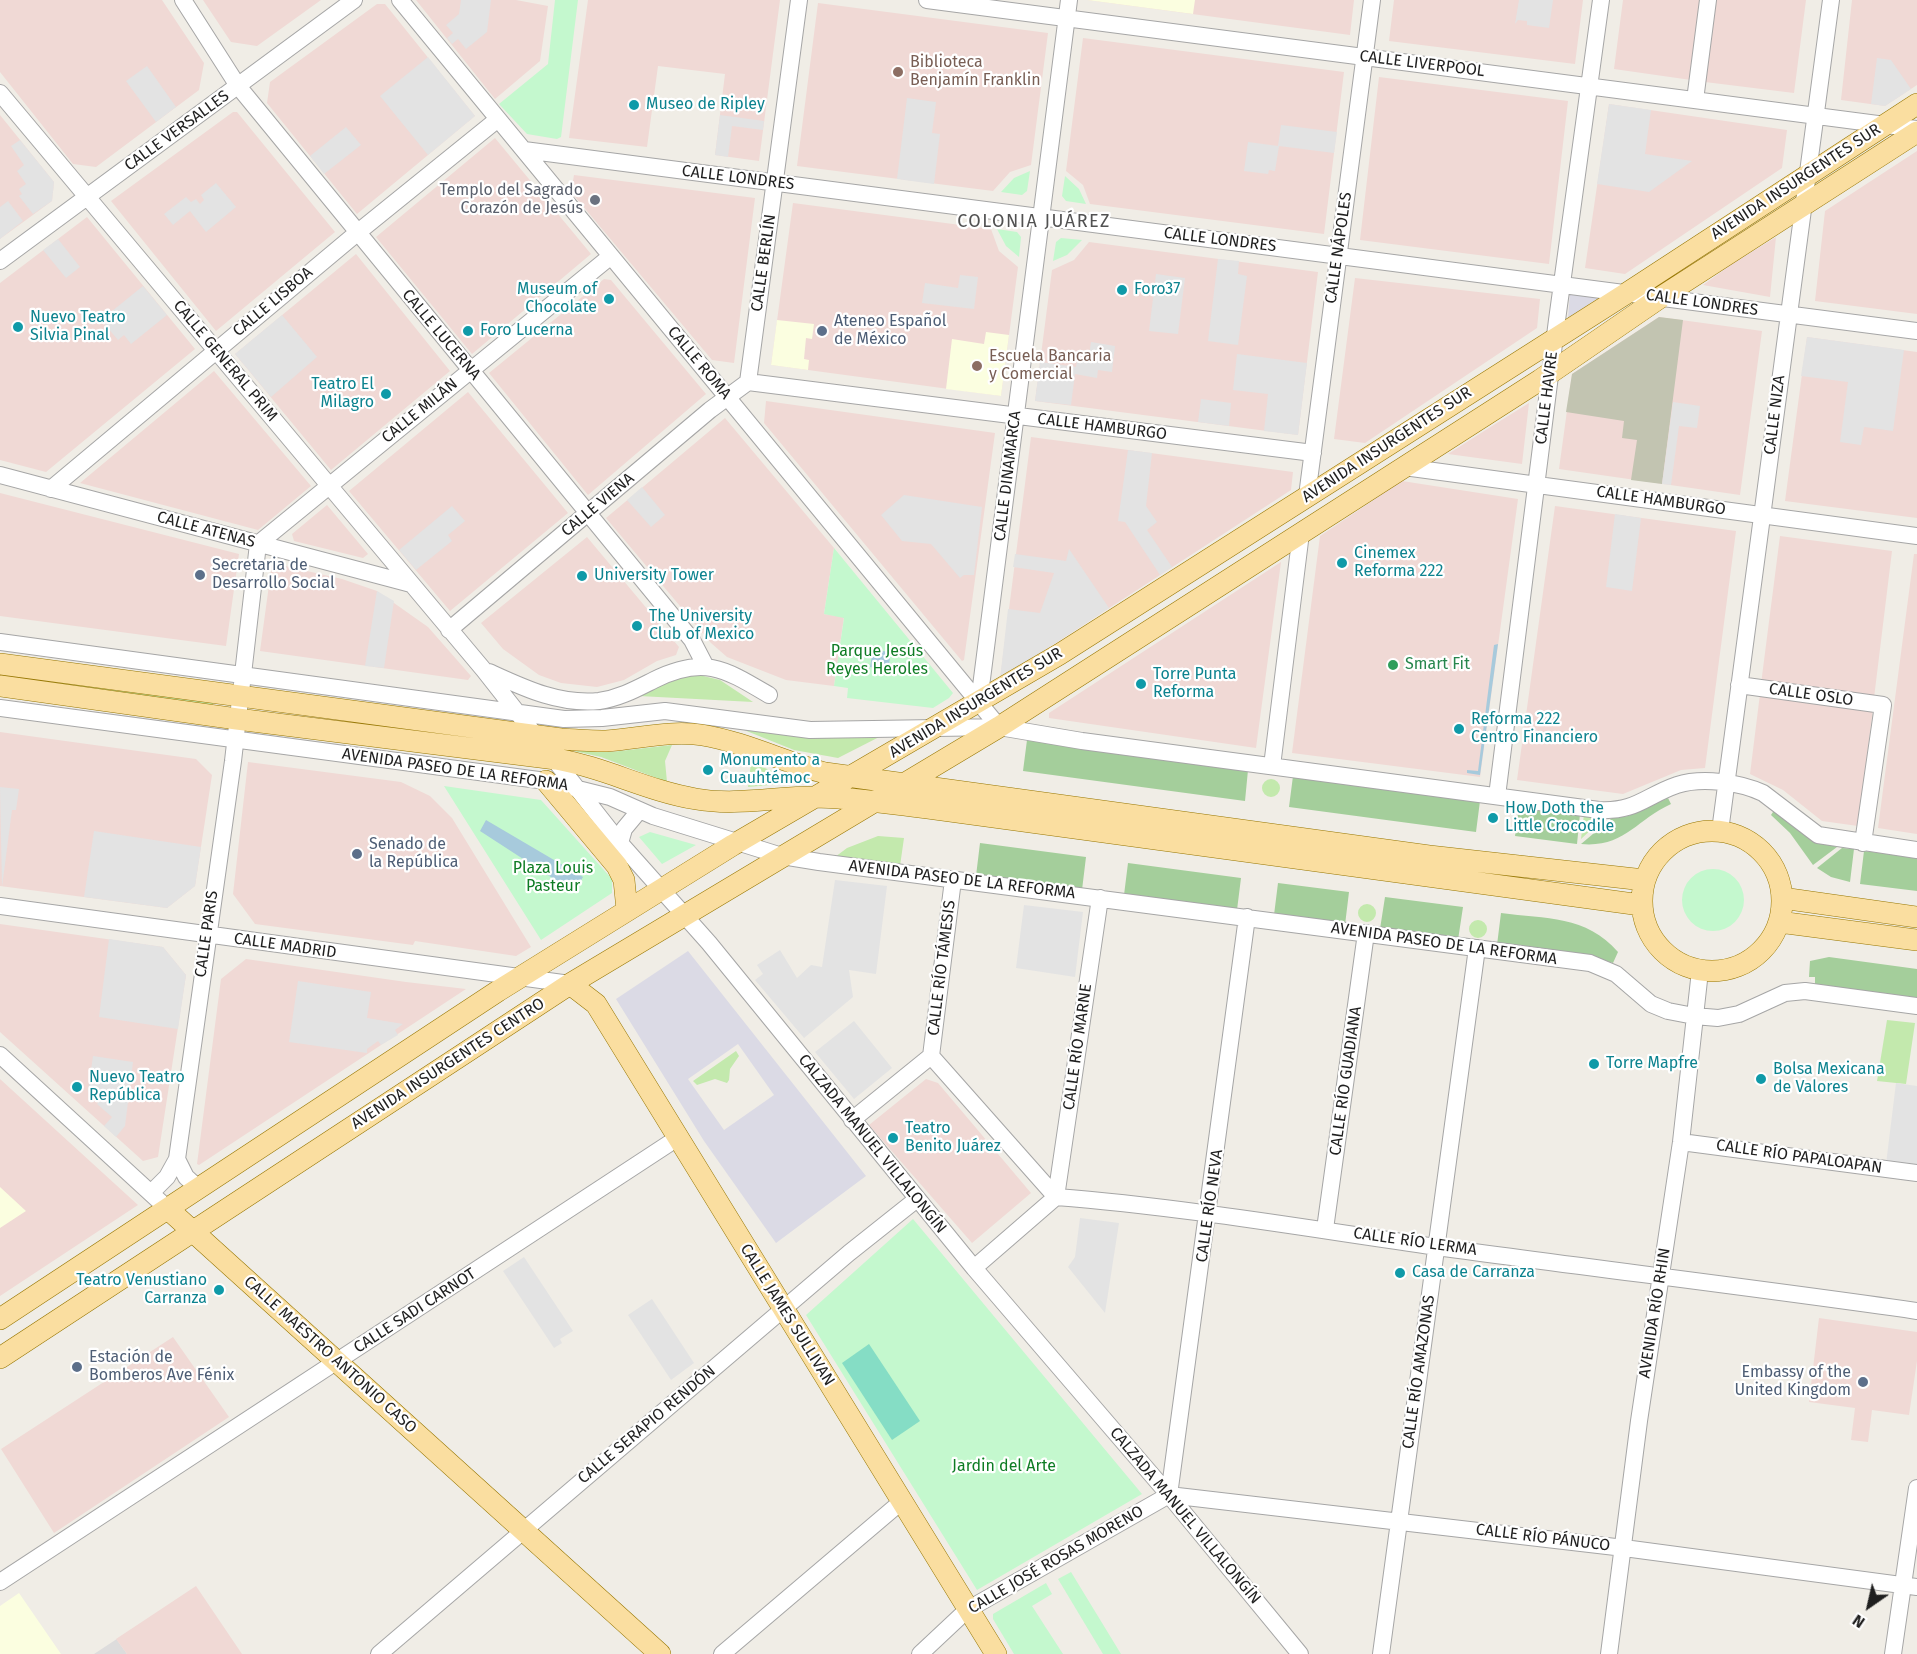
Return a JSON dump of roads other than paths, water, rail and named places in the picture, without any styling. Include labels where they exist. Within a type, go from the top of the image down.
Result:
[{"type":"main road","name":"AVENIDA INSURGENTES SUR","points":[[852,776],[1060,654],[1627,293],[1917,104]]},
{"type":"main road","name":"AVENIDA INSURGENTES SUR","points":[[905,783],[999,727],[1551,373],[1661,297],[1917,131]]},
{"type":"main road","points":[[0,664],[539,737],[606,741],[665,734],[700,735],[731,741],[783,762],[825,773],[1429,856],[1644,880]]},
{"type":"main road","name":"AVENIDA PASEO DE LA REFORMA","points":[[0,686],[236,729],[556,759],[607,771],[663,792],[697,799],[732,802],[817,797],[872,803],[1117,832],[1641,904]]},
{"type":"main road","name":"AVENIDA INSURGENTES CENTRO","points":[[0,1319],[627,910],[852,776]]},
{"type":"main road","points":[[546,781],[617,866],[624,880],[627,910]]},
{"type":"main road","name":"AVENIDA INSURGENTES CENTRO","points":[[0,1358],[570,984],[905,783]]},
{"type":"main road","points":[[1720,831],[1752,843],[1767,858],[1778,876],[1782,898],[1779,922],[1772,938],[1759,954],[1741,966],[1720,971],[1700,971],[1681,965],[1659,947],[1644,923],[1641,904],[1644,880],[1656,856],[1672,842],[1691,833],[1720,831]]},
{"type":"main road","points":[[1782,898],[1917,916]]},
{"type":"main road","points":[[1779,922],[1917,940]]},
{"type":"main road","name":"CALLE JAMES SULLIVAN","points":[[570,984],[596,1004],[996,1654]]},
{"type":"main road","name":"CALLE MAESTRO ANTONIO CASO","points":[[168,1209],[660,1654]]},
{"type":"main road","points":[[29,1300],[46,1328]]},
{"type":"street","name":"CALLE LUCERNA","points":[[183,0],[238,86],[692,640],[705,665]]},
{"type":"street","name":"CALLE VERSALLES","points":[[0,261],[354,0]]},
{"type":"street","name":"CALLE ROMA","points":[[400,0],[999,727]]},
{"type":"street","name":"CALLE BERLÍN","points":[[748,382],[799,0]]},
{"type":"street","name":"CALLE LIVERPOOL","points":[[927,0],[1695,99],[1917,131]]},
{"type":"street","name":"CALLE DINAMARCA","points":[[979,702],[1069,0]]},
{"type":"street","name":"CALLE NÁPOLES","points":[[1307,496],[1372,0]]},
{"type":"street","name":"CALLE HAVRE","points":[[1497,796],[1562,284],[1601,0]]},
{"type":"street","points":[[1695,99],[1708,0]]},
{"type":"street","name":"CALLE NIZA","points":[[1720,831],[1831,0]]},
{"type":"street","name":"CALLE GENERAL PRIM","points":[[0,93],[449,630]]},
{"type":"street","name":"CALLE LISBOA","points":[[51,489],[215,350],[498,119]]},
{"type":"street","name":"CALLE LONDRES","points":[[524,150],[1917,331]]},
{"type":"street","name":"CALLE MILÁN","points":[[258,544],[610,255]]},
{"type":"street","name":"CALLE VIENA","points":[[449,630],[727,397],[748,382]]},
{"type":"street","name":"CALLE HAMBURGO","points":[[748,382],[1313,453]]},
{"type":"street","name":"CALLE HAMBURGO","points":[[1404,467],[1917,536]]},
{"type":"street","name":"CALLE ATENAS","points":[[0,475],[411,584]]},
{"type":"street","points":[[1272,766],[1301,533]]},
{"type":"street","name":"CALLE PARIS","points":[[177,1159],[236,729],[258,544]]},
{"type":"street","name":"CALZADA MANUEL VILLALONGÍN","points":[[449,630],[539,737],[620,843],[684,915],[974,1268],[1169,1495],[1300,1654]]},
{"type":"street","points":[[0,642],[242,673],[520,714],[587,719],[646,712],[686,712],[776,727],[832,731],[999,727],[1272,766],[1617,811],[1633,808],[1679,785],[1699,781],[1726,783],[1752,788],[1771,798],[1818,835],[1917,850]]},
{"type":"street","points":[[483,669],[532,692],[577,701],[598,701],[629,693],[671,672],[705,665],[731,674],[769,695]]},
{"type":"street","name":"CALLE OSLO","points":[[1739,685],[1883,705],[1863,843]]},
{"type":"street","name":"AVENIDA PASEO DE LA REFORMA","points":[[0,708],[236,729],[546,781],[610,797],[639,811],[782,856],[1477,948],[1603,967],[1651,1004],[1668,1011],[1694,1016],[1718,1018],[1739,1014],[1785,993],[1805,992],[1917,1006]]},
{"type":"street","points":[[620,843],[624,829],[639,811]]},
{"type":"street","name":"CALLE RÍO TÁMESIS","points":[[931,1056],[953,880]]},
{"type":"street","name":"CALLE RÍO MARNE","points":[[1056,1197],[1100,898]]},
{"type":"street","name":"CALLE MADRID","points":[[0,906],[519,979],[570,984]]},
{"type":"street","name":"CALLE RÍO NEVA","points":[[1169,1495],[1247,917]]},
{"type":"street","name":"CALLE RÍO GUADIANA","points":[[1326,1229],[1366,933]]},
{"type":"street","name":"CALLE RÍO AMAZONAS","points":[[1381,1654],[1477,948]]},
{"type":"street","name":"AVENIDA RÍO RHIN","points":[[1609,1654],[1639,1421],[1681,1142],[1700,971]]},
{"type":"street","name":"CALLE MAESTRO ANTONIO CASO","points":[[0,1055],[168,1209]]},
{"type":"street","points":[[852,1120],[931,1056],[1056,1197],[974,1268]]},
{"type":"street","name":"CALLE SADI CARNOT","points":[[0,1582],[679,1137]]},
{"type":"street","name":"CALLE RÍO PAPALOAPAN","points":[[1681,1142],[1917,1173]]},
{"type":"street","points":[[177,1159],[186,1177],[198,1188]]},
{"type":"street","points":[[151,1193],[168,1178],[177,1159]]},
{"type":"street","name":"CALLE RÍO LERMA","points":[[1056,1197],[1209,1212],[1436,1246],[1917,1311]]},
{"type":"street","name":"CALLE SERAPIO RENDÓN","points":[[379,1654],[785,1310],[849,1252],[917,1199]]},
{"type":"street","points":[[1893,1654],[1910,1586],[1917,1488]]},
{"type":"street","name":"CALLE RÍO PÁNUCO","points":[[1169,1495],[1624,1548],[1910,1586]]},
{"type":"street","name":"CALLE JOSÉ ROSAS MORENO","points":[[920,1654],[967,1610],[1169,1495]]},
{"type":"street","points":[[722,1654],[901,1502]]},
{"type":"water","points":[[1498,644],[1480,775],[1467,773],[1467,770],[1478,771],[1494,645]]},
{"type":"water","points":[[873,650],[891,652],[888,670],[870,667]]},
{"type":"water","points":[[486,820],[583,877],[574,892],[480,831]]},
{"type":"place","name":"Biblioteca Benjamín Franklin","points":[[898,72]]},
{"type":"place","name":"Museo de Ripley","points":[[634,105]]},
{"type":"place","name":"Templo del Sagrado Corazón de Jesús","points":[[595,200]]},
{"type":"place","name":"Foro37","points":[[1122,290]]},
{"type":"place","name":"Museum of Chocolate","points":[[609,299]]},
{"type":"place","name":"Nuevo Teatro Silvia Pinal","points":[[18,327]]},
{"type":"place","name":"Foro Lucerna","points":[[468,331]]},
{"type":"place","name":"Ateneo Español de México","points":[[822,331]]},
{"type":"place","name":"Escuela Bancaria y Comercial","points":[[977,366]]},
{"type":"place","name":"Teatro El Milagro","points":[[386,394]]},
{"type":"place","name":"Cinemex Reforma 222","points":[[1342,563]]},
{"type":"place","name":"Secretaria de Desarrollo Social","points":[[200,575]]},
{"type":"place","name":"University Tower","points":[[582,576]]},
{"type":"place","name":"The University Club of Mexico","points":[[637,626]]},
{"type":"place","name":"Smart Fit","points":[[1393,665]]},
{"type":"place","name":"Torre Punta Reforma","points":[[1141,684]]},
{"type":"place","name":"Reforma 222 Centro Financiero","points":[[1459,729]]},
{"type":"place","name":"Monumento a Cuauhtémoc","points":[[708,770]]},
{"type":"place","name":"How Doth the Little Crocodile","points":[[1493,818]]},
{"type":"place","name":"Senado de la República","points":[[357,854]]},
{"type":"place","name":"Torre Mapfre","points":[[1594,1064]]},
{"type":"place","name":"Bolsa Mexicana de Valores","points":[[1761,1079]]},
{"type":"place","name":"Nuevo Teatro República","points":[[77,1087]]},
{"type":"place","name":"Teatro Benito Juárez","points":[[893,1138]]},
{"type":"place","name":"Casa de Carranza","points":[[1400,1273]]},
{"type":"place","name":"Teatro Venustiano Carranza","points":[[219,1290]]},
{"type":"place","name":"Estación de Bomberos Ave Fénix","points":[[77,1367]]},
{"type":"place","name":"Embassy of the United Kingdom","points":[[1863,1382]]},
{"type":"district","name":"COLONIA JUÁREZ","points":[[1034,222]]},
{"type":"park label","name":"Parque Jesús Reyes Heroles","points":[[877,661]]},
{"type":"park label","name":"Plaza Louis Pasteur","points":[[553,878]]},
{"type":"park label","name":"Jardin del Arte","points":[[1004,1467]]}]
